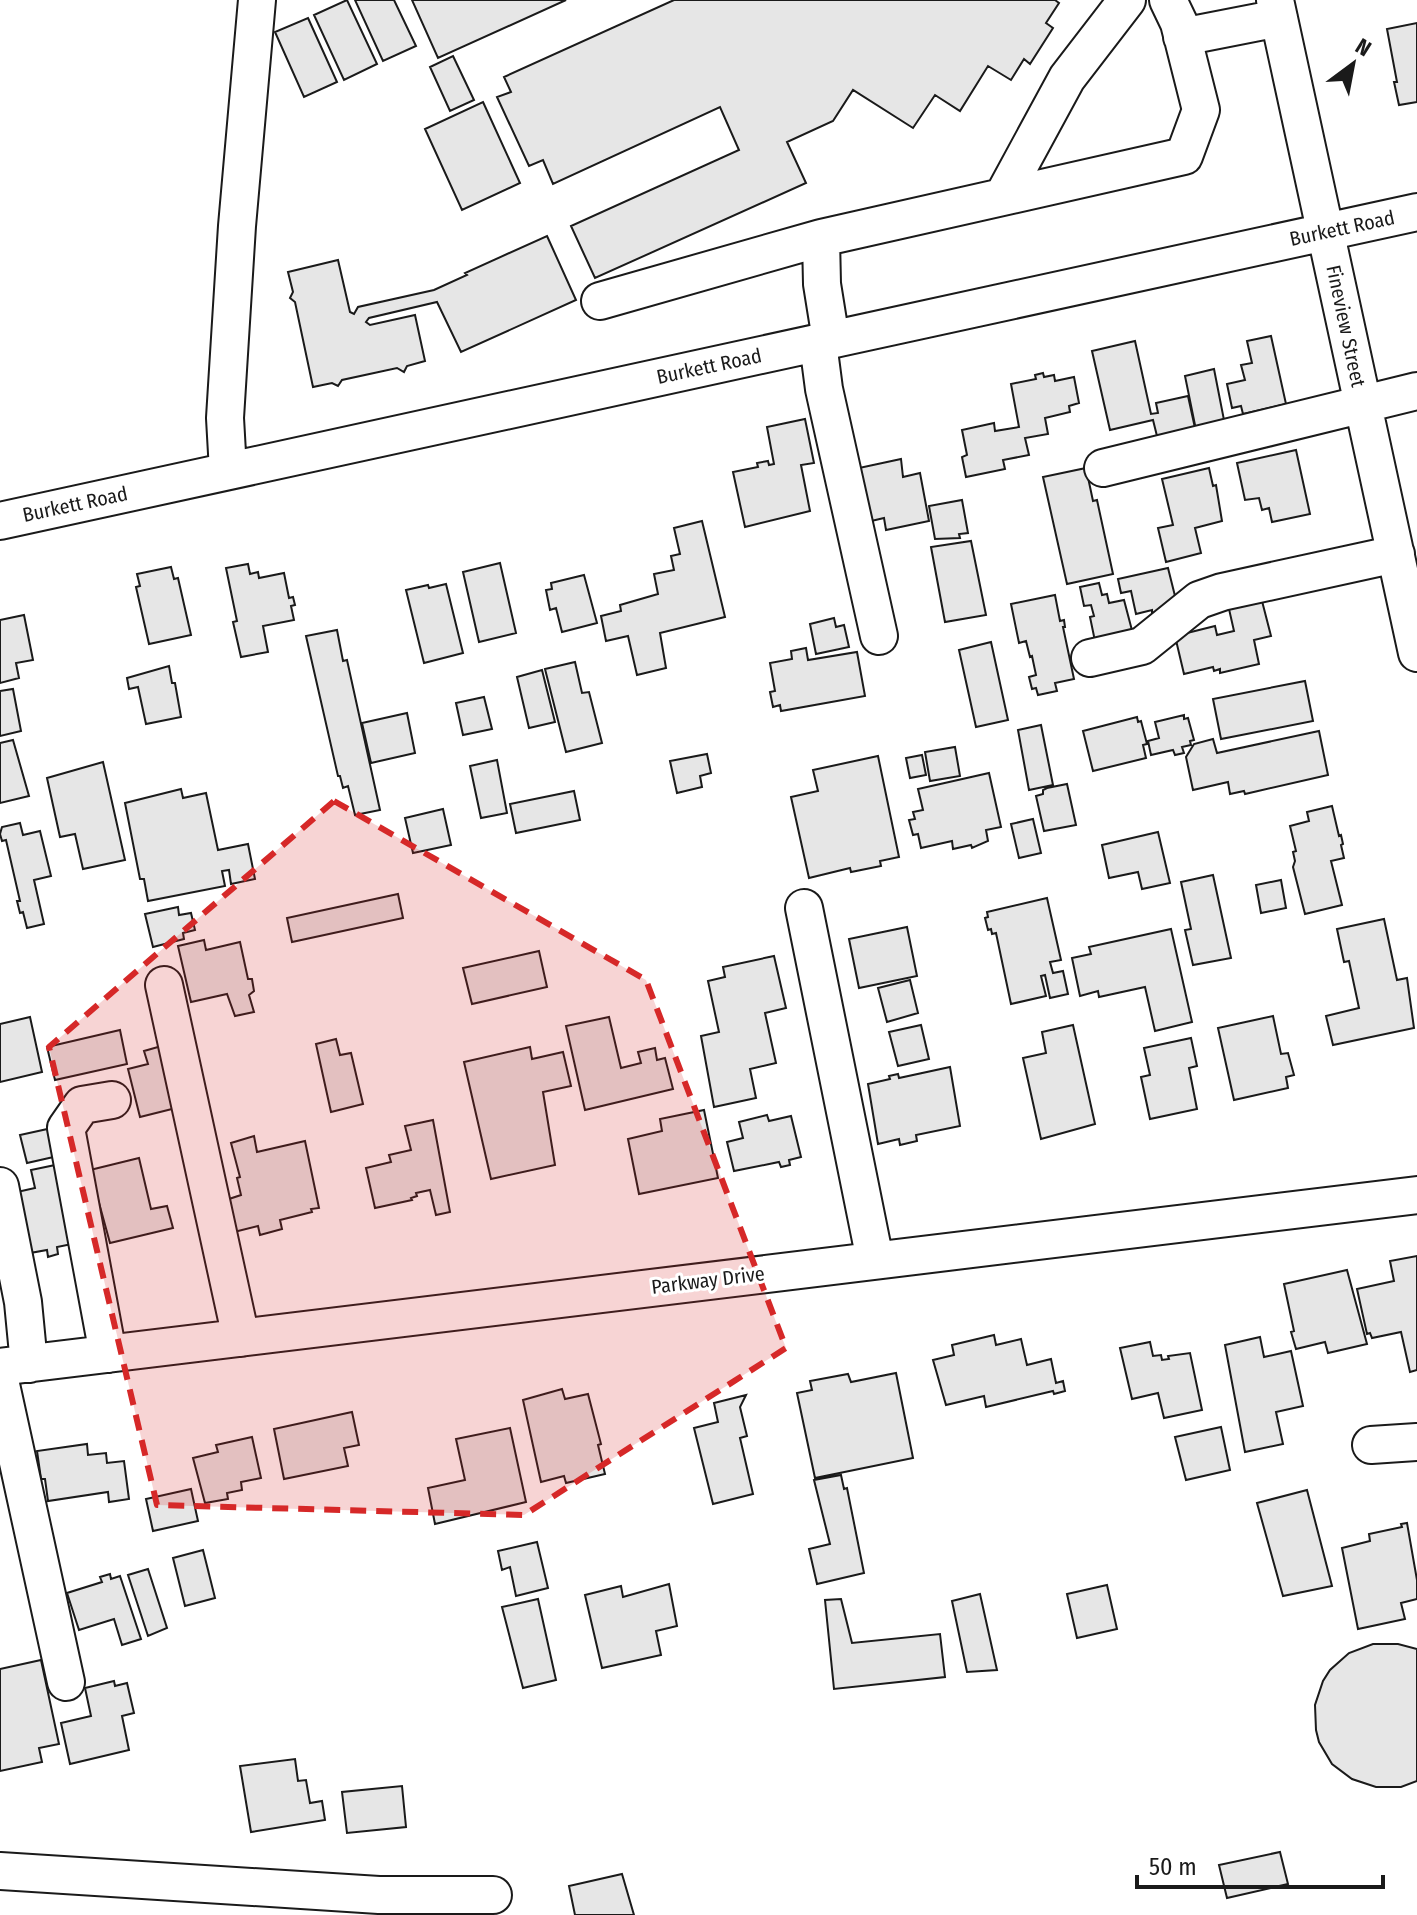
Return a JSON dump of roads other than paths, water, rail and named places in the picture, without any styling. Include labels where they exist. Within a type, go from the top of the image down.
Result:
[{"type":"street","points":[[228,471],[226,403],[237,226],[257,0]]},
{"type":"street","points":[[1003,196],[1067,78],[1127,0]]},
{"type":"street","points":[[600,301],[821,238],[1184,156],[1201,110],[1182,37],[1168,0]]},
{"type":"street","points":[[1182,37],[1277,9]]},
{"type":"street","name":"Fineview Street","points":[[1277,9],[1362,402],[1404,566],[1417,653]]},
{"type":"street","name":"Burkett Road","points":[[0,521],[1417,212]]},
{"type":"street","points":[[821,238],[824,389],[879,636]]},
{"type":"street","points":[[1103,468],[1362,402],[1417,391]]},
{"type":"street","points":[[1090,658],[1142,646],[1199,600],[1222,592],[1404,566]]},
{"type":"street","points":[[804,908],[875,1260]]},
{"type":"street","points":[[164,985],[241,1338]]},
{"type":"street","points":[[108,1354],[66,1128],[82,1105],[112,1100]]},
{"type":"street","points":[[0,1186],[23,1302],[10,1370],[66,1682]]},
{"type":"street","name":"Parkway Drive","points":[[10,1370],[108,1354],[1417,1195]]},
{"type":"street","points":[[1371,1445],[1417,1442]]},
{"type":"street","points":[[0,1871],[379,1895],[493,1895]]}]
